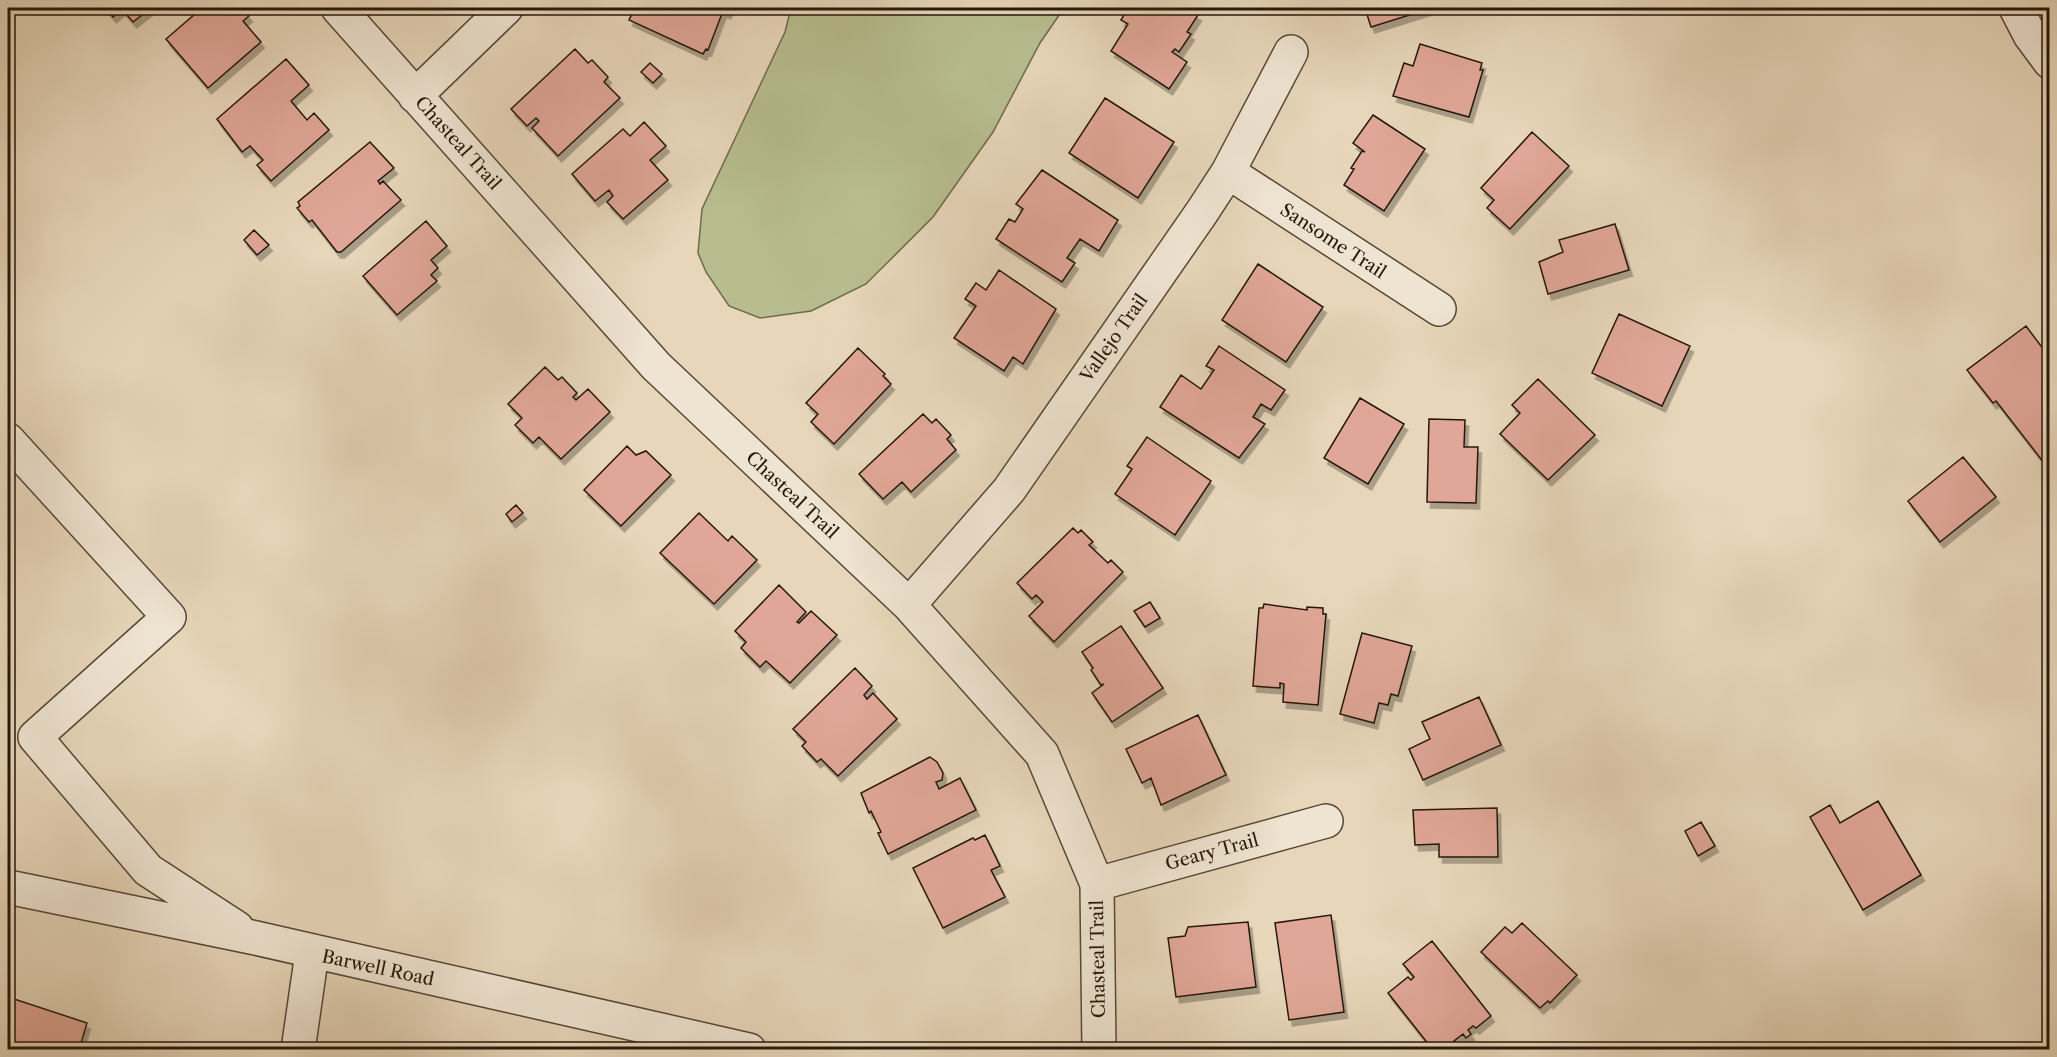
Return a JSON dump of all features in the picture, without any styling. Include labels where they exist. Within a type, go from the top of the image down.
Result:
[{"type":"street","name":"Chasteal Trail","points":[[338,8],[656,366],[909,605],[1042,754],[1097,884],[1099,1050]]},
{"type":"street","points":[[416,96],[506,8]]},
{"type":"street","points":[[2016,8],[2049,62]]},
{"type":"street","name":"Vallejo Trail","points":[[909,605],[1009,490],[1228,172],[1291,52]]},
{"type":"street","name":"Sansome Trail","points":[[1228,172],[1439,309]]},
{"type":"street","points":[[8,440],[168,617],[35,737],[148,870],[251,938]]},
{"type":"street","name":"Geary Trail","points":[[1097,884],[1326,821]]},
{"type":"street","name":"Barwell Road","points":[[8,887],[251,938],[749,1050]]},
{"type":"street","points":[[298,1050],[312,953]]},
{"type":"green space","points":[[791,8],[1064,8],[1040,43],[993,132],[933,217],[866,284],[811,311],[760,318],[729,306],[706,272],[698,253],[702,209],[785,32]]},
{"type":"building","points":[[105,8],[151,8],[133,22],[122,9],[113,17]]},
{"type":"building","points":[[202,8],[242,8],[249,16],[243,21],[261,42],[208,88],[166,39]]},
{"type":"building","points":[[635,8],[730,8],[727,13],[723,11],[708,50],[706,49],[703,54],[629,20]]},
{"type":"building","points":[[1128,8],[1186,8],[1198,15],[1187,32],[1191,34],[1179,52],[1175,49],[1172,52],[1187,62],[1169,89],[1111,51],[1128,24],[1121,20]]},
{"type":"building","points":[[1365,8],[1429,8],[1429,9],[1371,27]]},
{"type":"building","points":[[1420,44],[1482,63],[1480,70],[1483,70],[1469,117],[1393,96],[1404,63],[1413,66]]},
{"type":"building","points":[[575,49],[588,63],[592,60],[608,77],[604,82],[620,98],[558,156],[532,128],[539,121],[536,118],[527,126],[511,109]]},
{"type":"building","points":[[286,59],[309,85],[291,101],[307,120],[314,113],[329,130],[271,181],[257,165],[263,160],[250,146],[242,152],[217,119]]},
{"type":"building","points":[[650,63],[662,74],[653,83],[641,72]]},
{"type":"building","points":[[1105,98],[1174,142],[1138,198],[1069,153]]},
{"type":"building","points":[[1373,115],[1425,149],[1384,211],[1344,185],[1354,169],[1351,168],[1362,151],[1365,152],[1353,143]]},
{"type":"building","points":[[644,122],[666,146],[650,160],[668,180],[623,219],[607,202],[613,196],[609,190],[595,201],[572,174],[623,129],[630,136]]},
{"type":"building","points":[[1532,132],[1569,166],[1510,229],[1487,208],[1494,200],[1481,188]]},
{"type":"building","points":[[370,142],[394,168],[378,181],[380,184],[383,181],[401,200],[341,252],[337,252],[312,220],[309,222],[297,208],[300,206],[298,202]]},
{"type":"building","points":[[1042,170],[1118,220],[1099,251],[1080,239],[1067,258],[1075,263],[1062,282],[996,239],[1009,219],[1015,222],[1023,209],[1016,204]]},
{"type":"building","points":[[426,221],[447,246],[431,260],[438,268],[431,275],[437,281],[397,315],[363,276]]},
{"type":"building","points":[[1615,224],[1629,270],[1548,294],[1539,262],[1563,252],[1559,240]]},
{"type":"building","points":[[254,230],[269,245],[257,255],[244,240]]},
{"type":"building","points":[[1258,264],[1323,307],[1286,362],[1222,320]]},
{"type":"building","points":[[999,270],[1056,309],[1023,364],[1013,357],[1004,371],[954,338],[976,306],[965,299],[976,283],[986,290]]},
{"type":"building","points":[[1619,314],[1690,346],[1662,406],[1592,373]]},
{"type":"building","points":[[2026,326],[2047,354],[2043,357],[2050,366],[2050,459],[2044,463],[1996,401],[1993,403],[1967,370]]},
{"type":"building","points":[[1219,346],[1285,390],[1271,410],[1261,404],[1253,417],[1265,424],[1239,458],[1160,407],[1181,375],[1201,389],[1214,370],[1206,366]]},
{"type":"building","points":[[858,348],[885,374],[883,376],[891,384],[834,444],[811,422],[818,414],[806,403]]},
{"type":"building","points":[[545,367],[558,380],[562,377],[577,393],[573,397],[576,400],[588,389],[610,412],[561,459],[539,437],[533,443],[515,425],[522,418],[508,404]]},
{"type":"building","points":[[1538,379],[1595,435],[1548,480],[1500,434],[1520,413],[1512,405]]},
{"type":"building","points":[[1360,398],[1404,424],[1368,484],[1324,458]]},
{"type":"building","points":[[923,414],[932,423],[936,419],[951,435],[947,439],[956,450],[911,492],[902,482],[883,499],[859,474]]},
{"type":"building","points":[[1429,419],[1465,420],[1464,447],[1478,447],[1476,503],[1427,502]]},
{"type":"building","points":[[1147,437],[1211,481],[1175,535],[1115,494],[1132,469],[1127,466]]},
{"type":"building","points":[[627,446],[636,455],[646,451],[671,475],[621,526],[584,490]]},
{"type":"building","points":[[1963,457],[1996,497],[1940,542],[1908,501]]},
{"type":"building","points":[[516,505],[523,513],[512,522],[506,514]]},
{"type":"building","points":[[699,513],[728,541],[732,536],[757,560],[714,604],[660,553]]},
{"type":"building","points":[[1073,528],[1078,533],[1081,530],[1093,542],[1089,545],[1108,563],[1111,560],[1123,572],[1054,642],[1029,616],[1043,602],[1036,595],[1032,599],[1017,583]]},
{"type":"building","points":[[779,585],[806,612],[797,622],[799,623],[811,611],[837,635],[790,683],[766,661],[760,667],[741,648],[746,642],[735,631]]},
{"type":"building","points":[[1150,602],[1160,618],[1145,627],[1134,611]]},
{"type":"building","points":[[1264,604],[1307,610],[1307,607],[1323,608],[1323,614],[1326,614],[1318,705],[1283,702],[1284,684],[1280,683],[1280,688],[1253,686],[1259,608],[1263,608]]},
{"type":"building","points":[[1121,626],[1163,688],[1112,722],[1092,693],[1104,684],[1101,685],[1082,652]]},
{"type":"building","points":[[1362,633],[1412,646],[1398,696],[1391,694],[1388,705],[1379,703],[1374,723],[1340,714]]},
{"type":"building","points":[[855,668],[872,686],[864,695],[867,699],[873,693],[897,719],[838,776],[821,759],[817,762],[802,746],[806,742],[793,729]]},
{"type":"building","points":[[1479,697],[1501,745],[1423,780],[1409,749],[1430,739],[1422,722]]},
{"type":"building","points":[[1198,715],[1226,775],[1161,805],[1151,778],[1142,783],[1126,749]]},
{"type":"building","points":[[930,757],[937,762],[943,773],[942,780],[936,782],[939,789],[960,778],[976,810],[888,854],[878,833],[881,832],[871,811],[869,813],[861,793]]},
{"type":"building","points":[[1878,801],[1921,875],[1863,910],[1810,817],[1830,805],[1840,823]]},
{"type":"building","points":[[1497,808],[1498,857],[1439,857],[1439,844],[1415,845],[1413,810]]},
{"type":"building","points":[[1701,822],[1715,846],[1698,856],[1685,831]]},
{"type":"building","points":[[985,835],[1000,866],[991,870],[1005,897],[943,928],[913,868],[973,838],[975,840]]},
{"type":"building","points":[[1331,915],[1344,1012],[1289,1020],[1275,923]]},
{"type":"building","points":[[1248,922],[1256,987],[1176,997],[1168,938],[1185,936],[1188,927]]},
{"type":"building","points":[[1522,923],[1577,975],[1550,1003],[1548,1001],[1540,1008],[1481,952],[1505,927],[1512,933]]},
{"type":"building","points":[[1432,941],[1491,1016],[1476,1028],[1473,1026],[1468,1030],[1471,1034],[1466,1038],[1463,1034],[1454,1041],[1457,1046],[1453,1050],[1433,1050],[1388,993],[1408,977],[1411,980],[1414,977],[1403,964]]},
{"type":"building","points":[[8,997],[87,1023],[79,1050],[8,1048]]}]
